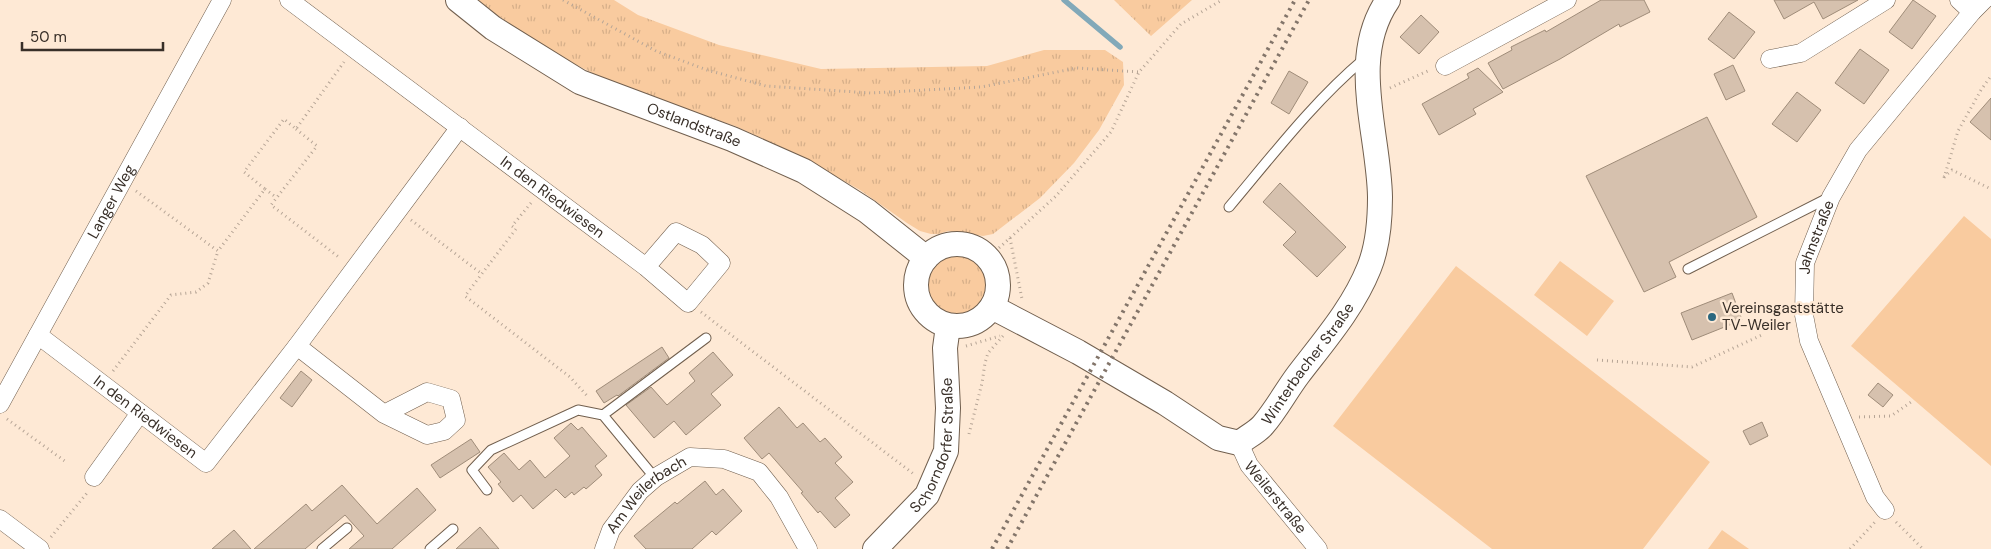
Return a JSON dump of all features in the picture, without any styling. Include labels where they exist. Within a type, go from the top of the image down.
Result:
[{"type":"street","name":"Langer Weg","points":[[0,404],[222,0]]},
{"type":"street","name":"In den Riedwiesen","points":[[289,0],[646,267],[688,303]]},
{"type":"street","name":"Ostlandstraße","points":[[458,0],[493,28],[580,82],[732,139],[804,171],[866,211],[926,258]]},
{"type":"street","name":"Winterbacher Straße","points":[[1239,443],[1265,422],[1355,298],[1370,265],[1378,228],[1380,196],[1378,159],[1369,98],[1368,56],[1373,31],[1388,0]]},
{"type":"street","points":[[1445,66],[1567,0]]},
{"type":"street","points":[[1770,59],[1801,53],[1886,0]]},
{"type":"street","name":"Jahnstraße","points":[[1885,510],[1875,497],[1809,341],[1804,315],[1805,263],[1831,197],[1858,150],[1972,4]]},
{"type":"street","name":"In den Riedwiesen","points":[[38,335],[206,463],[297,346],[460,127]]},
{"type":"street","points":[[646,267],[676,232],[702,245],[721,263],[688,303]]},
{"type":"street","points":[[950,244],[971,246],[978,249],[988,258],[996,269],[999,282],[997,295],[992,307],[984,317],[973,324],[961,326],[947,337],[935,320],[925,311],[918,298],[916,284],[918,270],[926,258],[937,249],[950,244]]},
{"type":"street","points":[[992,307],[1086,357],[1165,403],[1218,438],[1239,443]]},
{"type":"street","name":"Schorndorfer Straße","points":[[875,549],[927,495],[946,452],[948,408],[947,337]]},
{"type":"street","points":[[297,346],[384,414]]},
{"type":"street","points":[[94,478],[140,413]]},
{"type":"street","name":"Weilerstraße","points":[[1239,443],[1249,465],[1318,549]]},
{"type":"street","name":"Am Weilerbach","points":[[604,549],[611,530],[640,491],[655,478],[690,458],[724,459],[759,472],[779,497],[808,549]]},
{"type":"street","points":[[0,519],[44,545]]},
{"type":"lane","points":[[1229,207],[1316,105],[1368,56]]},
{"type":"lane","points":[[1688,269],[1831,197]]},
{"type":"lane","points":[[604,415],[706,338]]},
{"type":"lane","points":[[487,490],[472,470],[491,450],[578,410],[604,415],[655,478]]},
{"type":"lane","points":[[322,549],[347,528]]},
{"type":"lane","points":[[430,549],[452,529]]},
{"type":"path","points":[[562,0],[656,51],[707,70],[766,86],[871,93],[981,87],[1077,68],[1139,72]]},
{"type":"path","points":[[988,258],[1056,196],[1112,132],[1139,72],[1181,24],[1222,0]]},
{"type":"path","points":[[296,129],[353,49]]},
{"type":"path","points":[[1369,98],[1424,72],[1445,66]]},
{"type":"path","points":[[1991,76],[1958,131],[1944,178],[1952,170],[1991,189]]},
{"type":"path","points":[[277,198],[244,172],[284,119],[317,146],[277,198],[270,205],[354,269]]},
{"type":"path","points":[[123,181],[218,251]]},
{"type":"path","points":[[103,385],[171,295],[196,292],[208,283],[218,251],[265,189]]},
{"type":"path","points":[[542,189],[512,226],[516,229],[465,296],[570,377],[604,415]]},
{"type":"path","points":[[399,210],[482,274]]},
{"type":"path","points":[[1010,238],[1024,307],[1014,320]]},
{"type":"path","points":[[688,303],[930,487]]},
{"type":"path","points":[[1597,360],[1692,366],[1764,334]]},
{"type":"path","points":[[947,337],[961,347],[1003,335],[988,353],[968,438]]},
{"type":"path","points":[[1841,418],[1891,416],[1914,400]]},
{"type":"path","points":[[0,414],[66,462]]},
{"type":"path","points":[[44,545],[92,486],[94,478]]},
{"type":"path","points":[[1850,549],[1885,510],[1923,549]]},
{"type":"green space","points":[[476,0],[614,0],[638,15],[719,45],[821,69],[987,66],[1044,50],[1105,50],[1123,62],[1124,85],[1099,130],[1074,163],[1040,198],[993,234],[983,236],[948,231],[931,234],[920,231],[860,190],[796,154],[735,126],[622,88],[547,50]]},
{"type":"green space","points":[[1114,0],[1192,0],[1151,36]]},
{"type":"green space","points":[[1964,216],[1991,239],[1991,466],[1851,346]]},
{"type":"green space","points":[[957,254],[973,259],[978,263],[982,268],[987,284],[982,300],[978,305],[973,309],[957,314],[941,309],[936,305],[932,300],[927,284],[932,268],[936,263],[941,259]]},
{"type":"green space","points":[[1560,261],[1614,301],[1587,336],[1534,295]]},
{"type":"green space","points":[[1456,266],[1710,462],[1643,549],[1492,549],[1333,426]]},
{"type":"green space","points":[[1722,530],[1749,549],[1708,549]]},
{"type":"building","points":[[1601,0],[1644,0],[1650,12],[1620,27],[1619,24],[1560,59],[1503,89],[1488,63],[1512,50],[1511,47],[1545,30],[1546,32]]},
{"type":"building","points":[[1774,0],[1858,0],[1823,19],[1814,2],[1784,19]]},
{"type":"building","points":[[1913,0],[1936,16],[1912,49],[1889,32]]},
{"type":"building","points":[[1729,12],[1755,32],[1734,59],[1708,39]]},
{"type":"building","points":[[1421,15],[1439,32],[1419,54],[1400,37]]},
{"type":"building","points":[[1860,49],[1889,70],[1864,104],[1835,83]]},
{"type":"building","points":[[1733,65],[1745,91],[1726,100],[1714,74]]},
{"type":"building","points":[[1478,68],[1503,92],[1473,109],[1476,114],[1439,135],[1422,104],[1469,78],[1467,74]]},
{"type":"building","points":[[1289,71],[1308,82],[1289,114],[1271,103]]},
{"type":"building","points":[[1797,92],[1821,110],[1797,142],[1772,124]]},
{"type":"building","points":[[1991,98],[1991,140],[1970,122]]},
{"type":"building","points":[[1707,117],[1757,217],[1669,262],[1676,277],[1644,292],[1586,176]]},
{"type":"building","points":[[1280,183],[1346,247],[1317,277],[1283,245],[1296,232],[1263,202]]},
{"type":"building","name":"Vereinsgaststätte TV-Weiler","points":[[1732,293],[1742,320],[1692,340],[1681,313]]},
{"type":"building","points":[[662,347],[669,358],[618,396],[604,403],[596,391]]},
{"type":"building","points":[[713,352],[733,375],[711,394],[721,405],[686,435],[674,421],[654,438],[626,405],[651,387],[667,405],[695,381],[689,373]]},
{"type":"building","points":[[301,371],[312,380],[292,407],[280,398]]},
{"type":"building","points":[[1878,383],[1893,395],[1883,407],[1868,395]]},
{"type":"building","points":[[779,407],[797,428],[803,423],[820,442],[825,438],[842,457],[835,463],[853,482],[835,498],[850,515],[835,528],[820,511],[818,513],[801,493],[803,492],[769,453],[762,459],[744,438]]},
{"type":"building","points":[[1762,422],[1768,436],[1750,445],[1743,431]]},
{"type":"building","points":[[571,423],[578,430],[582,427],[607,456],[595,466],[602,475],[586,489],[584,487],[574,495],[572,492],[565,498],[556,489],[533,509],[521,495],[513,502],[498,484],[501,482],[488,467],[504,453],[519,470],[530,460],[545,478],[570,456],[554,438]]},
{"type":"building","points":[[471,439],[480,452],[440,478],[431,465]]},
{"type":"building","points":[[705,481],[716,495],[723,489],[742,511],[716,535],[712,531],[692,549],[646,549],[634,536],[675,502],[677,504]]},
{"type":"building","points":[[342,485],[377,524],[417,488],[436,510],[392,549],[349,549],[364,536],[345,515],[305,549],[254,549],[306,504],[312,511]]},
{"type":"building","points":[[480,527],[499,549],[456,549]]},
{"type":"building","points":[[234,530],[251,549],[212,549],[227,536]]},
{"type":"waterway","points":[[1064,0],[1120,47]]},
{"type":"railway","points":[[992,549],[1295,0]]},
{"type":"railway","points":[[1007,549],[1309,0]]},
{"type":"place","name":"Vereinsgaststätte TV-Weiler","points":[[1712,317]]}]
